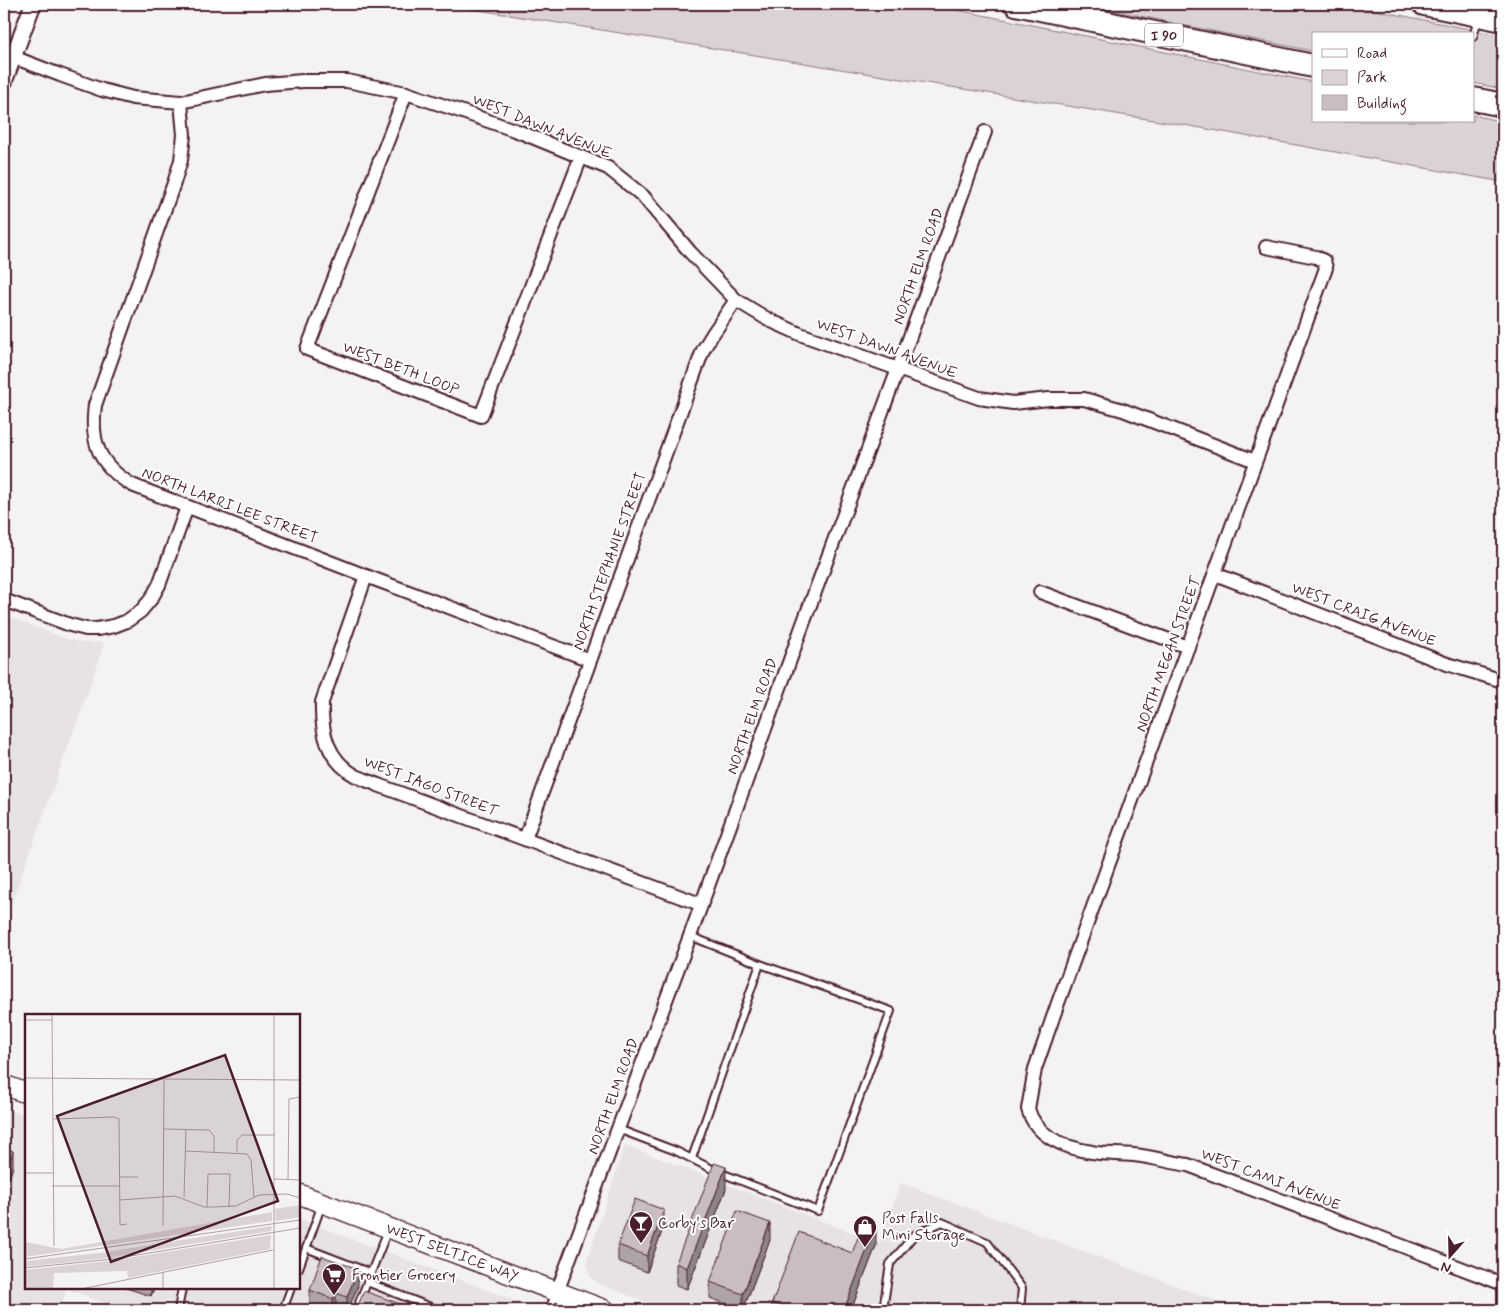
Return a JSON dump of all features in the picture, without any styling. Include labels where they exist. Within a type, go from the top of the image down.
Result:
[{"type":"highway","name":"I 90","points":[[1016,4],[1312,66]]},
{"type":"highway","points":[[1424,4],[1503,20]]},
{"type":"highway","points":[[1474,99],[1503,106]]},
{"type":"main road","points":[[4,1085],[25,1093]]},
{"type":"main road","name":"WEST SELTICE WAY","points":[[300,1194],[557,1292],[575,1302],[606,1310]]},
{"type":"street","points":[[4,82],[8,56],[33,4]]},
{"type":"street","name":"WEST DAWN AVENUE","points":[[8,56],[102,90],[133,98],[181,102],[265,84],[303,82],[347,82],[406,93],[520,132],[608,168],[643,196],[690,252],[736,300],[769,320],[800,334],[979,398],[1013,404],[1050,399],[1084,399],[1123,410],[1255,461]]},
{"type":"street","name":"WEST BETH LOOP","points":[[406,93],[307,350],[481,416],[581,157]]},
{"type":"street","name":"NORTH LARRI LEE STREET","points":[[181,102],[184,135],[181,160],[95,405],[94,435],[99,453],[106,464],[116,476],[132,486],[590,660]]},
{"type":"street","name":"NORTH ELM ROAD","points":[[557,1292],[690,936],[700,904],[985,132]]},
{"type":"street","name":"NORTH MEGAN STREET","points":[[1030,1116],[1028,1109],[1035,1069],[1326,268],[1324,261],[1316,257],[1266,247]]},
{"type":"street","name":"NORTH STEPHANIE STREET","points":[[525,839],[703,350],[736,300]]},
{"type":"street","points":[[4,600],[70,625],[86,629],[114,626],[127,621],[141,611],[159,585],[187,506]]},
{"type":"street","name":"WEST CRAIG AVENUE","points":[[1215,574],[1447,664],[1503,681]]},
{"type":"street","name":"WEST IAGO STREET","points":[[366,576],[322,702],[324,735],[331,752],[342,766],[356,776],[378,785],[700,904]]},
{"type":"street","points":[[1040,592],[1188,647]]},
{"type":"street","name":"WEST CAMI AVENUE","points":[[1030,1116],[1040,1130],[1060,1144],[1092,1152],[1134,1154],[1188,1165],[1503,1284]]},
{"type":"lane","points":[[1474,33],[1479,14]]},
{"type":"lane","points":[[618,1129],[692,1158],[716,1171],[818,1211],[891,1011],[760,964],[690,936]]},
{"type":"lane","points":[[692,1158],[760,964]]},
{"type":"lane","points":[[300,1265],[323,1203]]},
{"type":"lane","points":[[883,1310],[890,1264],[914,1235],[942,1222],[987,1242],[1022,1288],[1020,1310]]},
{"type":"lane","points":[[356,1310],[389,1228]]},
{"type":"lane","points":[[306,1248],[371,1273]]},
{"type":"lane","points":[[367,1282],[438,1310]]},
{"type":"lane","points":[[178,1310],[182,1289]]},
{"type":"lane","points":[[283,1310],[292,1289]]},
{"type":"lane","name":"NORTH ELM ROAD","points":[[548,1310],[557,1292]]},
{"type":"shaded area","points":[[4,615],[66,639],[83,643],[104,642],[4,924]]},
{"type":"shaded area","points":[[4,1108],[25,1116],[25,1289],[67,1289],[59,1310],[4,1310]]},
{"type":"shaded area","points":[[625,1145],[879,1243],[901,1183],[1241,1310],[666,1310],[597,1283],[590,1276],[587,1266],[588,1257]]},
{"type":"shaded area","points":[[300,1219],[540,1310],[194,1310],[166,1300],[162,1310],[124,1310],[67,1289],[300,1289]]},
{"type":"green space","points":[[442,4],[928,4],[1312,82],[1312,122],[1474,122],[1474,115],[1503,122],[1503,182],[1190,126]]},
{"type":"green space","points":[[1084,4],[1345,4],[1503,36],[1503,89],[1474,83],[1474,32],[1312,32],[1312,51]]},
{"type":"building","points":[[4,1148],[13,1151],[4,1179]]},
{"type":"building","points":[[714,1163],[726,1167],[687,1268],[676,1263]]},
{"type":"building","points":[[635,1199],[664,1210],[647,1256],[618,1245]]},
{"type":"building","points":[[737,1211],[770,1223],[743,1294],[710,1282]]},
{"type":"building","points":[[864,1222],[876,1226],[844,1310],[792,1310],[772,1303],[799,1232],[852,1253]]},
{"type":"building","points":[[322,1256],[358,1269],[347,1297],[336,1293],[333,1299],[310,1290]]},
{"type":"building","points":[[364,1291],[417,1310],[356,1310]]},
{"type":"place","name":"Corby's Bar","points":[[641,1244]]},
{"type":"place","name":"Post Falls Mini Storage","points":[[865,1248]]},
{"type":"place","name":"Frontier Grocery","points":[[334,1296]]}]
